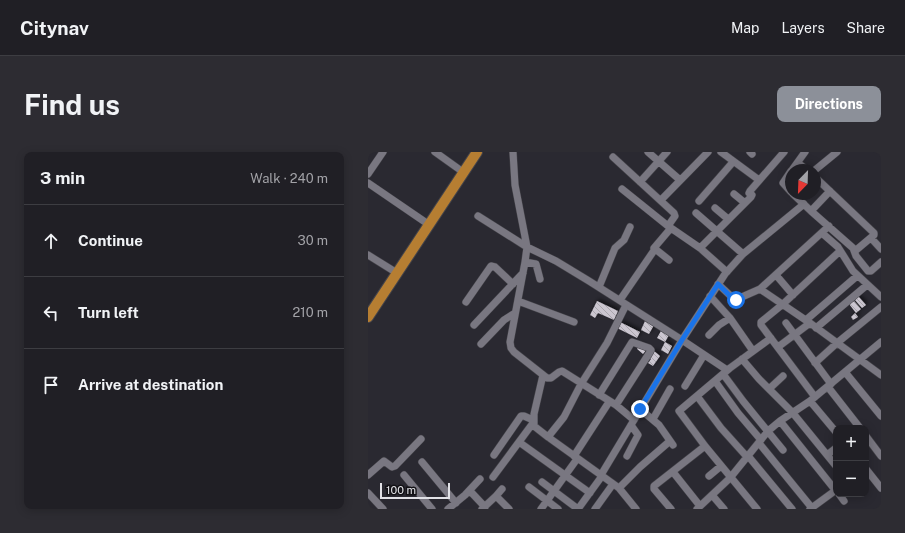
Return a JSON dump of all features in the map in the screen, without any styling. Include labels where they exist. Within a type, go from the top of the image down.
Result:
[{"type":"highway","points":[[368,317],[477,152]]},
{"type":"street","points":[[368,174],[383,152]]},
{"type":"street","points":[[436,152],[464,172]]},
{"type":"street","points":[[513,152],[515,185],[527,247],[510,342],[511,348],[547,378],[551,378],[561,371],[613,404],[632,422],[638,435],[627,456]]},
{"type":"street","points":[[648,152],[680,180]]},
{"type":"street","points":[[640,182],[667,152]]},
{"type":"street","points":[[661,200],[708,152]]},
{"type":"street","points":[[700,248],[752,196],[749,193],[784,152]]},
{"type":"street","points":[[798,163],[805,152]]},
{"type":"street","points":[[821,165],[837,152]]},
{"type":"street","points":[[725,153],[733,162],[759,180]]},
{"type":"street","points":[[613,157],[675,214],[670,227],[656,245],[655,249],[620,300]]},
{"type":"street","points":[[699,201],[733,162]]},
{"type":"street","points":[[368,183],[428,224]]},
{"type":"street","points":[[821,183],[874,232],[871,238],[855,251]]},
{"type":"street","points":[[622,189],[670,227],[700,248],[727,272]]},
{"type":"street","points":[[811,211],[830,191]]},
{"type":"street","points":[[734,194],[745,203]]},
{"type":"street","points":[[800,200],[853,248],[856,256],[868,271],[871,271],[881,262]]},
{"type":"street","points":[[542,482],[578,509],[601,476],[632,422],[718,284],[743,254],[804,204]]},
{"type":"street","points":[[715,208],[728,219]]},
{"type":"street","points":[[696,213],[743,254]]},
{"type":"street","points":[[478,216],[527,247],[556,261],[599,287],[704,355],[725,372],[743,400],[783,450]]},
{"type":"street","points":[[718,284],[735,300],[760,289],[829,226]]},
{"type":"street","points":[[599,287],[615,248],[624,240],[630,227]]},
{"type":"street","points":[[822,233],[835,244],[857,276],[880,294]]},
{"type":"street","points":[[871,238],[881,249]]},
{"type":"street","points":[[655,249],[669,260]]},
{"type":"street","points":[[833,428],[778,347],[761,325],[761,322],[783,304],[840,251]]},
{"type":"street","points":[[368,255],[397,273]]},
{"type":"street","points":[[525,262],[536,264],[540,279]]},
{"type":"street","points":[[466,302],[491,266],[495,267],[513,284]]},
{"type":"street","points":[[474,325],[523,273]]},
{"type":"street","points":[[776,275],[793,295]]},
{"type":"street","points":[[811,324],[857,276]]},
{"type":"street","points":[[778,347],[867,285]]},
{"type":"street","points":[[760,289],[881,374]]},
{"type":"street","points":[[710,296],[730,318],[753,351]]},
{"type":"street","points":[[518,300],[574,322]]},
{"type":"street","points":[[548,437],[561,421],[581,384],[607,343],[626,305]]},
{"type":"street","points":[[815,362],[881,307]]},
{"type":"street","points":[[481,344],[504,320],[515,313]]},
{"type":"street","points":[[709,335],[719,325],[730,318]]},
{"type":"street","points":[[786,323],[815,362],[858,425]]},
{"type":"street","points":[[757,509],[730,478],[679,411],[725,372],[771,338]]},
{"type":"street","points":[[541,509],[651,350],[632,342],[599,395]]},
{"type":"street","points":[[673,472],[698,508],[730,478],[760,441],[780,421],[830,385],[881,342]]},
{"type":"street","points":[[685,386],[704,355]]},
{"type":"street","points":[[742,359],[792,412],[833,462]]},
{"type":"street","points":[[845,372],[881,416]]},
{"type":"street","points":[[493,477],[533,421],[543,375]]},
{"type":"street","points":[[769,389],[783,376]]},
{"type":"street","points":[[715,381],[811,508],[833,493]]},
{"type":"street","points":[[653,419],[670,389]]},
{"type":"street","points":[[697,396],[721,428],[792,509]]},
{"type":"street","points":[[874,408],[881,403]]},
{"type":"street","points":[[595,509],[616,486],[672,443],[653,419],[640,409]]},
{"type":"street","points":[[494,455],[521,416],[524,416],[533,421],[537,428],[548,437],[616,486],[636,509]]},
{"type":"street","points":[[780,421],[833,487]]},
{"type":"street","points":[[368,475],[384,461],[393,467],[395,466],[421,439]]},
{"type":"street","points":[[869,439],[880,452]]},
{"type":"street","points":[[519,442],[590,493]]},
{"type":"street","points":[[670,509],[654,488],[655,485],[705,446]]},
{"type":"street","points":[[827,455],[833,450]]},
{"type":"street","points":[[422,462],[456,503]]},
{"type":"street","points":[[709,476],[721,466]]},
{"type":"street","points":[[869,473],[881,488]]},
{"type":"street","points":[[404,475],[432,509]]},
{"type":"street","points":[[448,509],[470,491],[480,478]]},
{"type":"street","points":[[529,487],[558,509]]},
{"type":"street","points":[[470,491],[483,508],[502,489]]},
{"type":"street","points":[[368,493],[383,509]]},
{"type":"street","points":[[712,495],[724,509]]},
{"type":"street","points":[[496,496],[509,509]]},
{"type":"street","points":[[841,497],[844,501]]},
{"type":"building","points":[[858,296],[866,305],[862,308],[855,300]]},
{"type":"building","points":[[597,301],[618,311],[614,320],[598,313],[595,318],[590,315]]},
{"type":"building","points":[[854,301],[861,309],[856,313],[849,304]]},
{"type":"building","points":[[855,313],[858,317],[853,320],[851,317]]},
{"type":"building","points":[[645,321],[654,325],[649,334],[641,330]]},
{"type":"building","points":[[620,322],[640,332],[637,338],[617,328]]},
{"type":"building","points":[[661,331],[669,335],[665,342],[657,338]]},
{"type":"building","points":[[665,342],[672,346],[668,354],[661,350]]},
{"type":"building","points":[[640,344],[647,349],[643,354],[637,349]]},
{"type":"building","points":[[654,351],[660,356],[653,366],[648,363],[651,359],[649,358]]},
{"type":"route","points":[[640,409],[718,284],[733,299],[736,300]]}]
